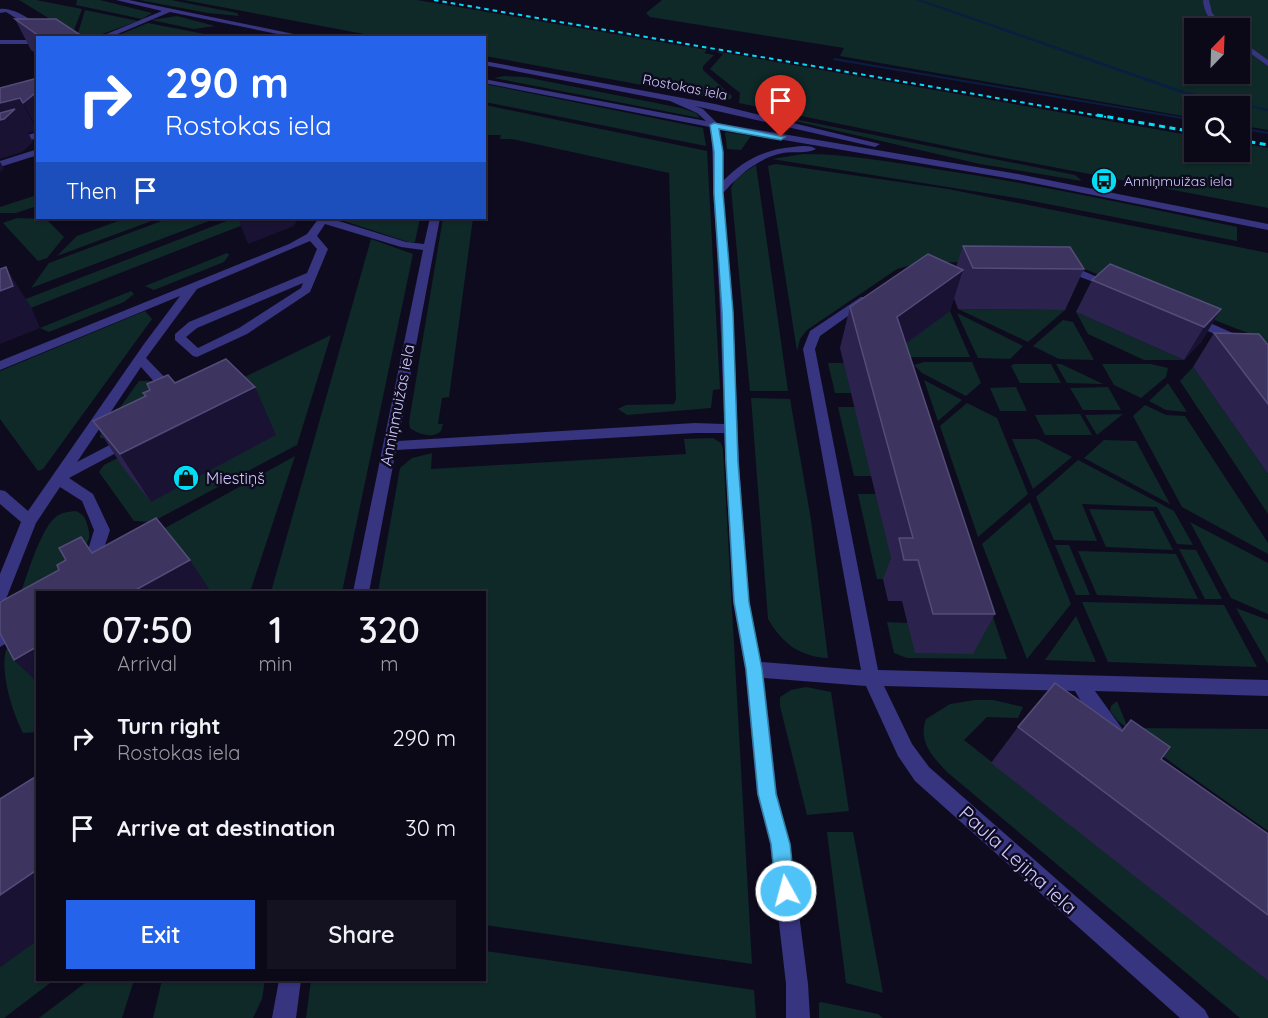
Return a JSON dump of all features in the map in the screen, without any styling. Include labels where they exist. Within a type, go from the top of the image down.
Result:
[{"type":"street","points":[[119,0],[300,36]]},
{"type":"street","points":[[1206,0],[1206,8],[1213,18]]},
{"type":"street","points":[[0,11],[8,10],[46,36]]},
{"type":"street","points":[[105,36],[170,10]]},
{"type":"street","points":[[0,42],[36,42]]},
{"type":"street","points":[[1250,50],[1268,64]]},
{"type":"street","name":"Rostokas iela","points":[[486,63],[670,98],[1018,177]]},
{"type":"street","points":[[486,79],[514,73],[546,74]]},
{"type":"street","name":"Rostokas iela","points":[[486,79],[714,125],[1018,177],[1268,226]]},
{"type":"street","points":[[670,98],[700,111],[714,125],[718,152],[718,193],[727,312],[730,429],[741,602],[754,669],[767,794],[780,844],[797,984],[798,1018]]},
{"type":"street","points":[[0,146],[36,136]]},
{"type":"street","points":[[718,193],[741,166],[754,159],[776,153],[806,149],[870,152]]},
{"type":"street","points":[[0,164],[36,153]]},
{"type":"street","points":[[0,366],[293,246],[311,236],[324,219],[405,245],[429,248]]},
{"type":"street","name":"Anniņmuižas iela","points":[[361,591],[435,219]]},
{"type":"street","points":[[311,236],[323,249],[306,290],[243,331],[196,353],[179,337],[194,325],[312,275]]},
{"type":"street","points":[[1054,270],[1077,272],[1121,290]]},
{"type":"street","points":[[0,594],[29,521],[140,359],[193,287]]},
{"type":"street","name":"Paula Lejiņa iela","points":[[877,292],[814,334],[809,350],[871,678],[898,737],[922,774],[1197,1018]]},
{"type":"street","points":[[1179,314],[1240,340],[1255,351],[1268,367]]},
{"type":"street","points":[[140,359],[172,391],[170,408]]},
{"type":"street","points":[[389,446],[730,429]]},
{"type":"street","points":[[57,478],[138,435]]},
{"type":"street","points":[[57,478],[87,498],[102,530],[96,551],[84,572],[68,591]]},
{"type":"street","points":[[0,495],[29,521]]},
{"type":"street","points":[[0,640],[36,616]]},
{"type":"street","points":[[754,669],[871,678],[1268,688]]},
{"type":"street","points":[[1080,683],[1094,707],[1132,748]]},
{"type":"street","points":[[284,1018],[290,981]]},
{"type":"green space","points":[[19,0],[36,0],[82,9],[73,33]]},
{"type":"green space","points":[[77,0],[100,0],[152,13],[142,19],[76,5]]},
{"type":"green space","points":[[139,0],[171,0],[237,13],[239,16],[208,13]]},
{"type":"green space","points":[[184,0],[417,0],[707,50],[704,53],[714,55],[703,66],[703,70],[732,96],[731,99],[723,100],[486,56],[486,36],[375,36]]},
{"type":"green space","points":[[662,0],[1268,0],[1268,130],[1250,127],[1250,96],[1184,96],[1184,116],[840,56],[844,48],[650,17],[646,13]]},
{"type":"green space","points":[[85,10],[138,21],[97,36],[74,36],[78,33]]},
{"type":"green space","points":[[177,16],[215,26],[194,29],[151,20]]},
{"type":"green space","points":[[148,23],[215,36],[116,36]]},
{"type":"green space","points":[[714,51],[1184,134],[1184,162],[1250,162],[1250,145],[1268,148],[1268,208],[984,154],[739,103],[740,93],[710,69],[723,54]]},
{"type":"green space","points":[[525,77],[681,108],[696,113],[700,118],[494,78]]},
{"type":"green space","points":[[486,84],[703,128],[706,146],[486,102]]},
{"type":"green space","points":[[486,105],[707,151],[720,389],[713,390],[711,408],[627,415],[618,409],[626,405],[674,404],[676,399],[669,173],[512,139],[500,139],[501,135],[486,135]]},
{"type":"green space","points":[[779,116],[1075,175],[1082,181],[980,164]]},
{"type":"green space","points":[[725,132],[751,136],[741,150],[727,149]]},
{"type":"green space","points":[[803,154],[837,155],[886,161],[1011,181],[1086,196],[1237,227],[1237,241],[1022,199],[772,159]]},
{"type":"green space","points":[[776,164],[948,189],[1268,253],[1268,344],[1263,339],[1069,263],[922,262],[897,269],[807,330],[800,339],[797,351],[768,166]]},
{"type":"green space","points":[[756,165],[788,391],[750,391],[731,188],[736,178]]},
{"type":"green space","points":[[36,195],[36,206],[16,213],[0,213],[0,207]]},
{"type":"green space","points":[[17,218],[46,219],[64,237],[47,258],[38,261],[3,223]]},
{"type":"green space","points":[[167,219],[209,221],[31,288],[49,263]]},
{"type":"green space","points":[[338,219],[420,219],[415,242],[411,243]]},
{"type":"green space","points":[[443,219],[473,219],[449,397],[442,398],[438,424],[443,424],[441,431],[434,435],[421,434],[410,428],[409,422]]},
{"type":"green space","points":[[121,220],[154,220],[57,256],[77,236]]},
{"type":"green space","points":[[229,220],[253,221],[0,320],[0,309]]},
{"type":"green space","points":[[371,239],[413,254],[342,591],[271,591]]},
{"type":"green space","points":[[227,253],[229,255],[224,262],[154,290],[145,286]]},
{"type":"green space","points":[[131,291],[134,294],[124,302],[49,332],[40,328]]},
{"type":"green space","points":[[958,309],[1065,310],[1028,342]]},
{"type":"green space","points":[[145,311],[152,319],[43,469],[38,471],[0,419],[0,371]]},
{"type":"green space","points":[[950,311],[970,357],[888,357]]},
{"type":"green space","points":[[1076,312],[1184,360],[1144,360],[1088,334]]},
{"type":"green space","points":[[957,313],[1023,346],[1010,359],[978,358]]},
{"type":"green space","points":[[1063,320],[1073,322],[1094,360],[1059,359],[1033,346]]},
{"type":"green space","points":[[331,335],[297,445],[152,522],[134,521],[99,472],[104,465],[165,434],[189,404]]},
{"type":"green space","points":[[924,362],[972,362],[981,383],[966,396],[922,373],[914,365]]},
{"type":"green space","points":[[828,363],[844,363],[851,393],[835,393]]},
{"type":"green space","points":[[1014,364],[1051,364],[1061,383],[1020,383],[1011,366]]},
{"type":"green space","points":[[1056,364],[1061,364],[1103,384],[1067,383]]},
{"type":"green space","points":[[1102,364],[1151,364],[1168,368],[1166,377],[1141,398],[1114,385]]},
{"type":"green space","points":[[1193,367],[1268,474],[1268,514],[1180,381]]},
{"type":"green space","points":[[914,379],[1007,659],[907,658],[894,653],[887,622],[907,623]]},
{"type":"green space","points":[[924,380],[962,400],[938,421]]},
{"type":"green space","points":[[139,381],[150,381],[156,390],[109,439],[100,438],[100,435]]},
{"type":"green space","points":[[1168,383],[1187,412],[1166,410],[1149,401]]},
{"type":"green space","points":[[1016,387],[1027,411],[1000,411],[990,388]]},
{"type":"green space","points":[[1108,387],[1121,410],[1083,410],[1070,388]]},
{"type":"green space","points":[[751,398],[790,399],[811,520],[828,658],[800,652],[779,635],[768,619]]},
{"type":"green space","points":[[967,403],[997,418],[1028,494],[978,537],[940,426]]},
{"type":"green space","points":[[1145,405],[1166,415],[1185,416],[1268,543],[1268,554],[1182,507],[1133,416]]},
{"type":"green space","points":[[838,407],[855,407],[872,476],[854,476]]},
{"type":"green space","points":[[1080,414],[1092,435],[1045,435],[1035,415]]},
{"type":"green space","points":[[1123,414],[1097,435],[1085,415]]},
{"type":"green space","points":[[713,438],[721,443],[723,449],[752,964],[486,925],[486,591],[378,591],[400,468],[412,458],[432,453],[431,469],[686,454],[684,439]]},
{"type":"green space","points":[[1012,439],[1037,439],[1072,457],[1033,489]]},
{"type":"green space","points":[[1104,440],[1136,441],[1170,504],[1084,458]]},
{"type":"green space","points":[[295,456],[250,591],[207,591],[120,553]]},
{"type":"green space","points":[[1078,460],[1174,511],[1193,545],[1177,544],[1157,507],[1082,504],[1097,541],[1054,540],[1036,497]]},
{"type":"green space","points":[[858,494],[876,494],[897,579],[877,579]]},
{"type":"green space","points":[[1030,502],[1071,604],[1027,659],[982,544]]},
{"type":"green space","points":[[1089,509],[1153,511],[1173,550],[1106,547]]},
{"type":"green space","points":[[75,511],[85,519],[89,538],[85,546],[58,575],[17,605],[33,557],[45,532],[51,522],[63,513]]},
{"type":"green space","points":[[1190,522],[1268,563],[1268,614],[1231,598]]},
{"type":"green space","points":[[1055,545],[1069,545],[1090,595],[1076,595]]},
{"type":"green space","points":[[1179,549],[1196,550],[1222,599],[1205,599]]},
{"type":"green space","points":[[1078,551],[1176,554],[1198,599],[1097,595]]},
{"type":"green space","points":[[1082,602],[1224,605],[1257,667],[1108,662]]},
{"type":"green space","points":[[1236,608],[1268,620],[1268,664]]},
{"type":"green space","points":[[1076,616],[1096,662],[1045,660]]},
{"type":"green space","points":[[36,631],[36,732],[23,733],[8,692],[5,670],[6,650]]},
{"type":"green space","points":[[806,687],[831,692],[849,811],[807,815],[780,706],[780,697],[791,690]]},
{"type":"green space","points":[[993,700],[1023,707],[1018,718],[987,717],[964,740],[1268,981],[1268,1018],[1240,1018],[941,766],[925,742],[926,719],[950,704]]},
{"type":"green space","points":[[1117,701],[1128,728],[1268,729],[1268,831],[1172,763],[1118,721],[1110,711],[1111,706]]},
{"type":"green space","points":[[827,832],[853,832],[883,993],[846,983]]},
{"type":"green space","points":[[36,941],[36,981],[53,981],[4,1018],[0,1018],[0,967]]},
{"type":"green space","points":[[486,951],[754,990],[756,1018],[306,1018],[311,981],[486,981]]},
{"type":"green space","points":[[88,981],[134,981],[122,1018],[39,1018]]},
{"type":"green space","points":[[162,981],[265,981],[262,999],[253,1018],[153,1018]]},
{"type":"green space","points":[[819,1003],[878,1014],[883,1018],[819,1018]]},
{"type":"building","points":[[15,19],[56,19],[82,36],[39,36]]},
{"type":"building","points":[[36,79],[36,93],[23,103],[20,98],[0,103],[0,88]]},
{"type":"building","points":[[15,109],[4,119],[0,120],[0,113]]},
{"type":"building","points":[[963,246],[1070,247],[1084,269],[973,268]]},
{"type":"building","points":[[928,254],[963,270],[897,317],[995,614],[933,614],[918,560],[904,560],[899,538],[913,538],[850,307]]},
{"type":"building","points":[[1110,264],[1221,309],[1204,327],[1092,280]]},
{"type":"building","points":[[6,267],[13,286],[0,291],[0,269]]},
{"type":"building","points":[[1214,333],[1259,334],[1268,345],[1268,404]]},
{"type":"building","points":[[226,359],[255,387],[120,454],[93,421],[146,396],[143,393],[150,390],[147,384],[168,375],[175,383]]},
{"type":"building","points":[[156,518],[190,560],[134,591],[36,591],[36,647],[14,660],[0,633],[0,602],[59,570],[57,565],[66,560],[59,548],[81,537],[92,553]]},
{"type":"building","points":[[1055,683],[1122,731],[1131,720],[1170,747],[1161,759],[1268,834],[1268,915],[1018,727]]},
{"type":"building","points":[[36,776],[36,870],[0,895],[0,799]]},
{"type":"waterway","points":[[918,0],[1183,92],[1268,110]]},
{"type":"waterway","points":[[834,59],[1184,118]]},
{"type":"waterway","points":[[1250,130],[1268,133]]},
{"type":"railway","points":[[434,0],[1106,117]]},
{"type":"railway","points":[[1097,115],[1184,130]]},
{"type":"railway","points":[[1250,142],[1268,145]]},
{"type":"place","name":"Anniņmuižas iela","points":[[1104,181]]},
{"type":"place","name":"Miestiņš","points":[[186,478]]},
{"type":"route","points":[[781,137],[714,125],[718,152],[718,193],[727,312],[732,462],[741,602],[754,669],[767,794],[780,844],[786,891]]}]
